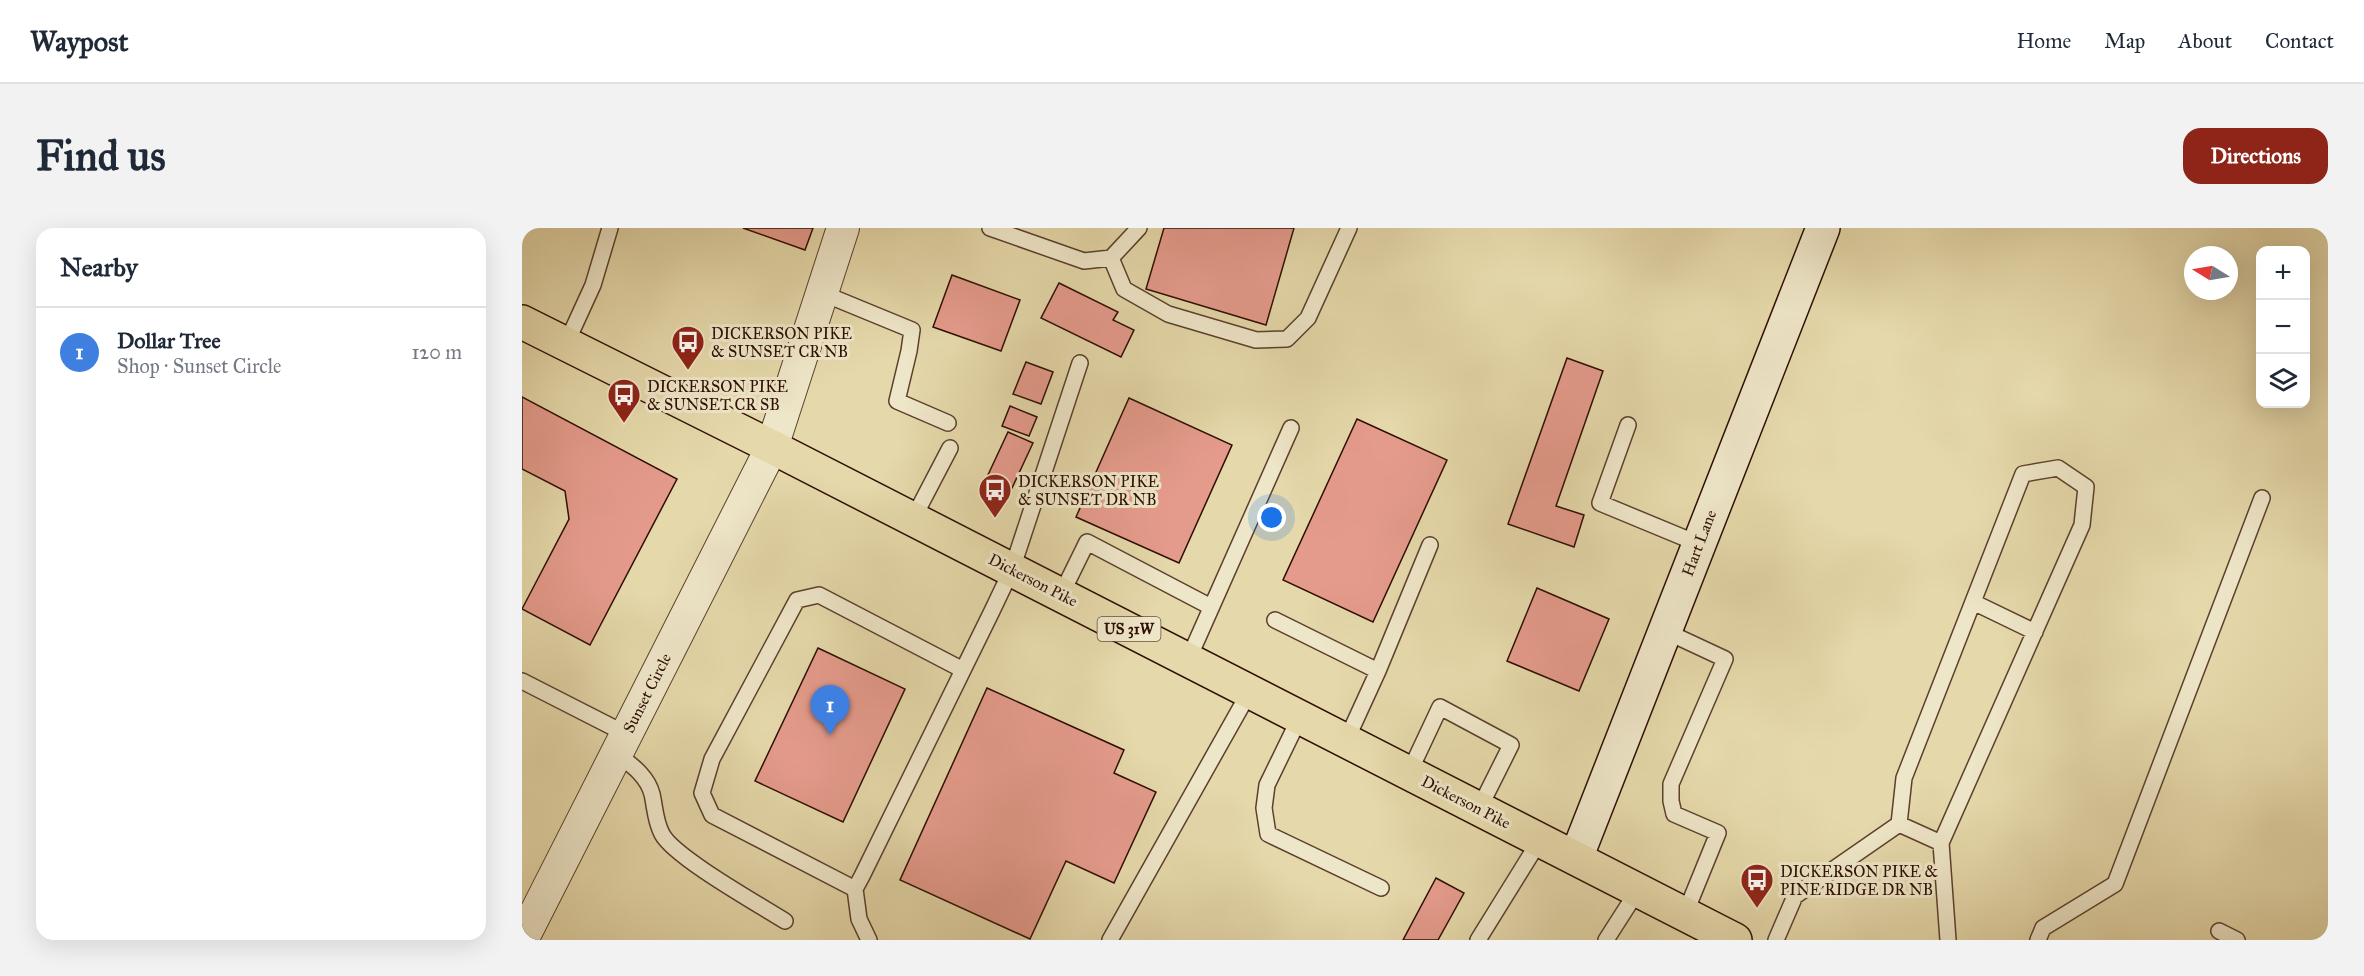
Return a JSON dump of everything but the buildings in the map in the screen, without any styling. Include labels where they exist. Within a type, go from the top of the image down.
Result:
[{"type":"main road","name":"Hart Lane","points":[[1576,858],[1823,228]]},
{"type":"main road","name":"Dickerson Pike","points":[[522,322],[1012,569],[1735,940]]},
{"type":"street","name":"Sunset Circle","points":[[522,940],[772,447],[843,228]]},
{"type":"lane","points":[[566,344],[600,267],[610,228]]},
{"type":"lane","points":[[990,228],[1084,261],[1111,258],[1139,228]]},
{"type":"lane","points":[[1111,258],[1124,289],[1168,314],[1256,340],[1287,339],[1308,318],[1349,228]]},
{"type":"lane","points":[[822,293],[912,330],[897,401],[948,423]]},
{"type":"lane","points":[[869,940],[858,919],[855,889],[1012,569],[1080,363]]},
{"type":"lane","points":[[1629,425],[1600,503],[1699,544]]},
{"type":"lane","points":[[1188,660],[1290,428]]},
{"type":"lane","points":[[913,519],[950,448]]},
{"type":"lane","points":[[1776,940],[1796,896],[1899,824],[1904,778],[2023,474],[2058,468],[2086,487],[2082,525],[1941,843],[1947,940]]},
{"type":"lane","points":[[2038,940],[2043,928],[2115,884],[2262,498]]},
{"type":"lane","points":[[1061,595],[1087,542],[1211,607]]},
{"type":"lane","points":[[1346,741],[1378,671],[1430,545]]},
{"type":"lane","points":[[855,889],[712,815],[702,793],[712,759],[796,600],[819,595],[963,670]]},
{"type":"lane","points":[[1973,602],[2035,632]]},
{"type":"lane","points":[[1275,620],[1378,671]]},
{"type":"lane","points":[[1665,631],[1725,659],[1671,784],[1674,814],[1718,833],[1685,915]]},
{"type":"lane","points":[[522,681],[621,743],[651,791],[662,835],[681,854],[785,921]]},
{"type":"lane","points":[[1110,940],[1250,691]]},
{"type":"lane","points":[[1409,772],[1440,707],[1511,745],[1479,809]]},
{"type":"lane","points":[[1300,717],[1267,785],[1264,808],[1268,834],[1381,888]]},
{"type":"lane","points":[[1899,824],[1941,843]]},
{"type":"lane","points":[[1478,940],[1540,840]]},
{"type":"lane","points":[[1606,940],[1638,890]]},
{"type":"lane","points":[[2219,931],[2237,940]]},
{"type":"place","name":"DICKERSON PIKE & SUNSET CR NB","points":[[688,371]]},
{"type":"place","name":"DICKERSON PIKE & SUNSET CR SB","points":[[624,424]]},
{"type":"place","name":"DICKERSON PIKE & SUNSET DR NB","points":[[995,519]]},
{"type":"place","name":"Dollar Tree","points":[[830,735]]},
{"type":"place","name":"DICKERSON PIKE & PINE RIDGE DR NB","points":[[1757,909]]}]
